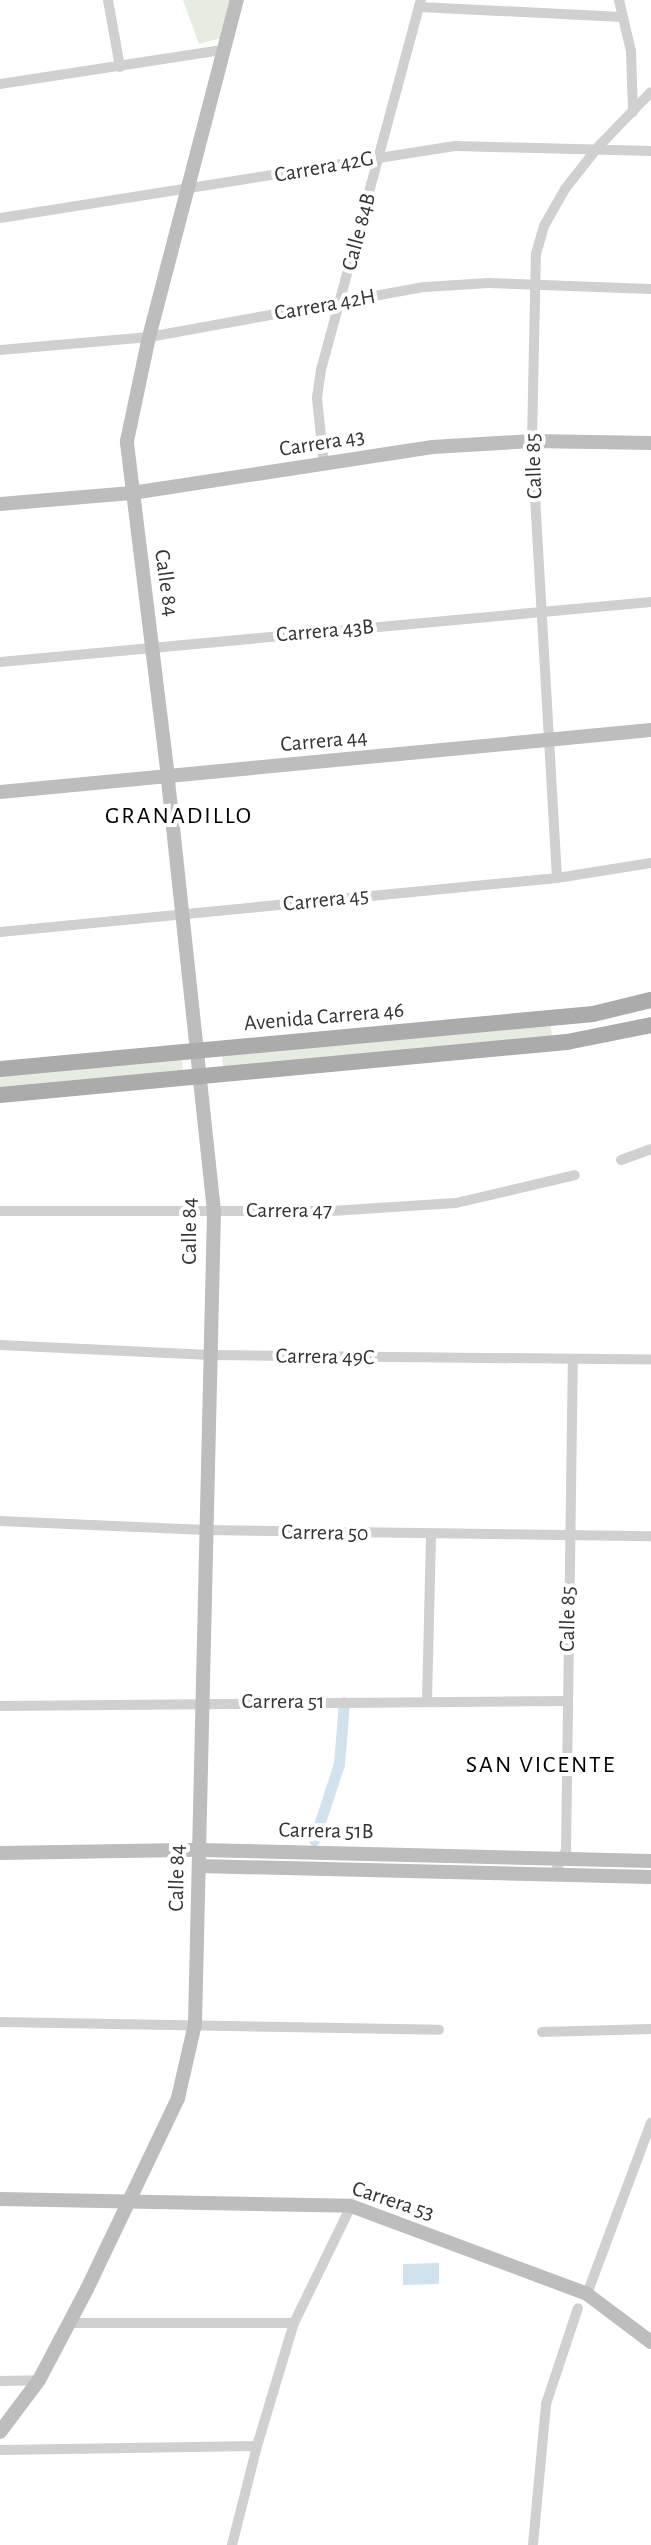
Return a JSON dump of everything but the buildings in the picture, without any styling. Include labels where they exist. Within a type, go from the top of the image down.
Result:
[{"type":"main road","name":"Avenida Carrera 46","points":[[0,1069],[593,1014],[651,1000]]},
{"type":"main road","points":[[0,1095],[567,1045],[651,1025]]},
{"type":"street","points":[[108,0],[120,67]]},
{"type":"street","name":"Calle 84","points":[[0,2432],[39,2380],[71,2323],[178,2098],[195,2024],[214,1211],[168,777],[127,441],[149,337],[237,0]]},
{"type":"street","points":[[619,0],[631,51],[633,112]]},
{"type":"street","points":[[420,3],[622,17]]},
{"type":"street","name":"Calle 84B","points":[[324,465],[317,412],[318,385],[420,3]]},
{"type":"street","points":[[0,84],[223,50]]},
{"type":"street","name":"Calle 85","points":[[557,878],[532,441],[536,254],[544,226],[565,189],[598,147],[651,92]]},
{"type":"street","name":"Carrera 42G","points":[[0,218],[456,146],[598,147],[651,151]]},
{"type":"street","name":"Carrera 42H","points":[[0,350],[149,337],[425,287],[489,283],[651,289]]},
{"type":"street","name":"Carrera 43","points":[[0,504],[132,493],[432,447],[532,441],[651,443]]},
{"type":"street","name":"Carrera 43B","points":[[0,662],[651,602]]},
{"type":"street","name":"Carrera 44","points":[[0,792],[651,730]]},
{"type":"street","name":"Carrera 45","points":[[0,932],[557,878],[651,863]]},
{"type":"street","points":[[566,1016],[567,1045]]},
{"type":"street","points":[[621,1160],[651,1149]]},
{"type":"street","name":"Carrera 47","points":[[0,1211],[331,1211],[456,1203],[575,1175]]},
{"type":"street","name":"Carrera 49C","points":[[0,1345],[210,1355],[651,1360]]},
{"type":"street","name":"Calle 85","points":[[554,1874],[566,1850],[573,1360]]},
{"type":"street","name":"Carrera 50","points":[[0,1521],[206,1530],[651,1536]]},
{"type":"street","points":[[427,1700],[431,1535]]},
{"type":"street","name":"Carrera 51","points":[[0,1706],[567,1701]]},
{"type":"street","name":"Carrera 51B","points":[[0,1853],[200,1850],[651,1861]]},
{"type":"street","name":"Carrera 51B","points":[[199,1866],[651,1877]]},
{"type":"street","points":[[0,2022],[439,2030]]},
{"type":"street","points":[[542,2032],[651,2029]]},
{"type":"street","points":[[587,2294],[651,2123]]},
{"type":"street","name":"Carrera 53","points":[[0,2199],[351,2206],[587,2294],[651,2342]]},
{"type":"street","points":[[232,2545],[257,2446],[294,2323],[351,2206]]},
{"type":"street","points":[[533,2545],[546,2404],[578,2308]]},
{"type":"street","points":[[71,2323],[294,2323]]},
{"type":"street","points":[[0,2381],[39,2380]]},
{"type":"street","points":[[0,2450],[257,2446]]},
{"type":"shaded area","points":[[183,0],[231,0],[221,38],[199,44]]},
{"type":"shaded area","points":[[551,1026],[552,1039],[223,1068],[222,1055]]},
{"type":"shaded area","points":[[182,1060],[183,1072],[0,1088],[0,1076]]},
{"type":"water","points":[[439,2263],[439,2284],[403,2285],[403,2264]]},
{"type":"waterway","points":[[314,1840],[339,1764],[344,1702]]},
{"type":"district","name":"GRANADILLO","points":[[179,817]]},
{"type":"district","name":"SAN VICENTE","points":[[541,1766]]}]
